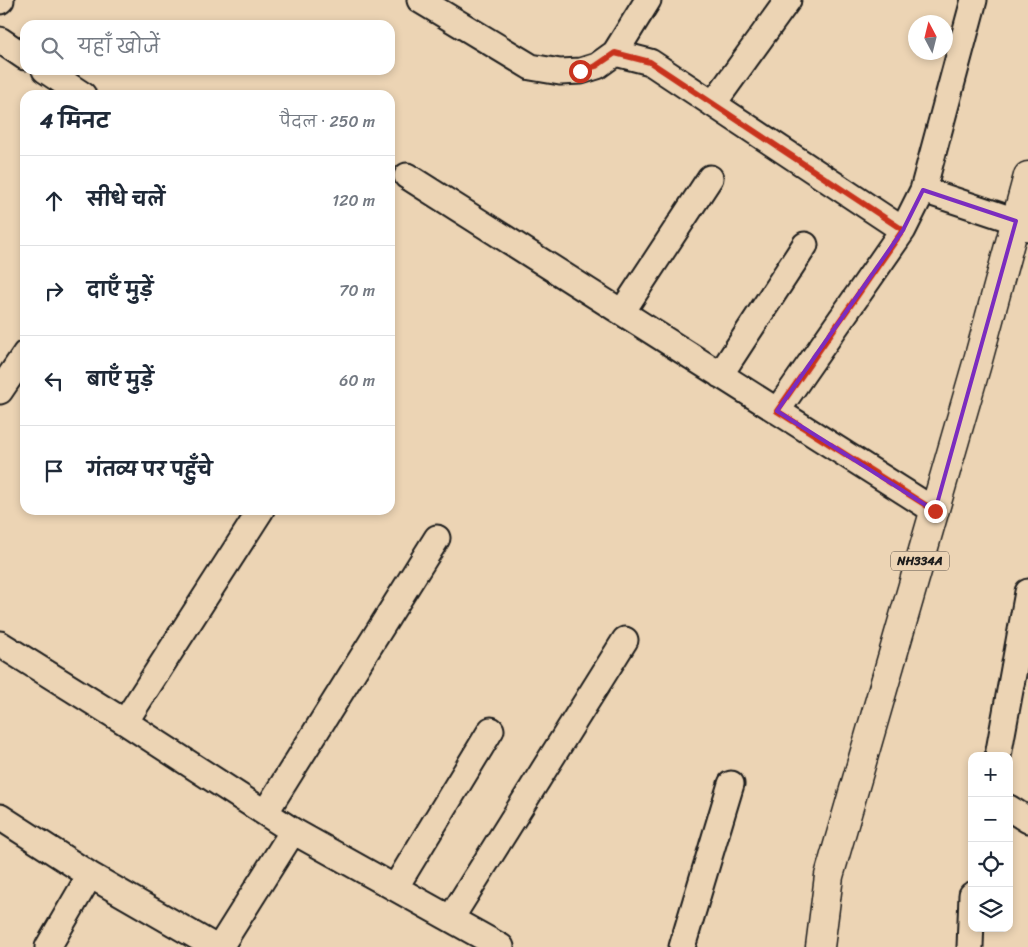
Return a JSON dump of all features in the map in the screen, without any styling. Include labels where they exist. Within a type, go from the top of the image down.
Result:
[{"type":"highway","name":"NH334A","points":[[820,947],[829,876],[935,511],[1022,225],[1028,176]]},
{"type":"street","points":[[420,0],[450,7],[531,67],[560,72],[580,71],[596,66],[615,53],[648,0]]},
{"type":"street","points":[[713,104],[788,0]]},
{"type":"street","points":[[777,411],[903,230],[922,190],[974,0]]},
{"type":"street","points":[[0,40],[20,54]]},
{"type":"street","points":[[615,53],[650,62],[903,230]]},
{"type":"street","points":[[53,75],[75,90]]},
{"type":"street","points":[[407,176],[935,511]]},
{"type":"street","points":[[622,312],[710,178]]},
{"type":"street","points":[[922,190],[1022,225]]},
{"type":"street","points":[[720,375],[805,245]]},
{"type":"street","points":[[0,391],[20,361]]},
{"type":"street","points":[[125,722],[258,515]]},
{"type":"street","points":[[264,813],[438,538]]},
{"type":"street","points":[[999,752],[1028,592]]},
{"type":"street","points":[[451,918],[625,640]]},
{"type":"street","points":[[0,644],[293,831],[451,918],[486,943]]},
{"type":"street","points":[[395,888],[491,730]]},
{"type":"street","points":[[682,947],[731,784]]},
{"type":"street","points":[[1013,811],[1028,820]]},
{"type":"street","points":[[0,817],[90,875],[215,947]]},
{"type":"street","points":[[220,947],[293,831]]},
{"type":"street","points":[[48,947],[90,875]]},
{"type":"street","points":[[970,947],[971,932]]},
{"type":"highlighted area","points":[[923,190],[1016,221],[935,511],[777,411],[903,230]]},
{"type":"route","points":[[580,71],[596,66],[615,53],[650,62],[903,230],[777,411],[935,511]]}]
